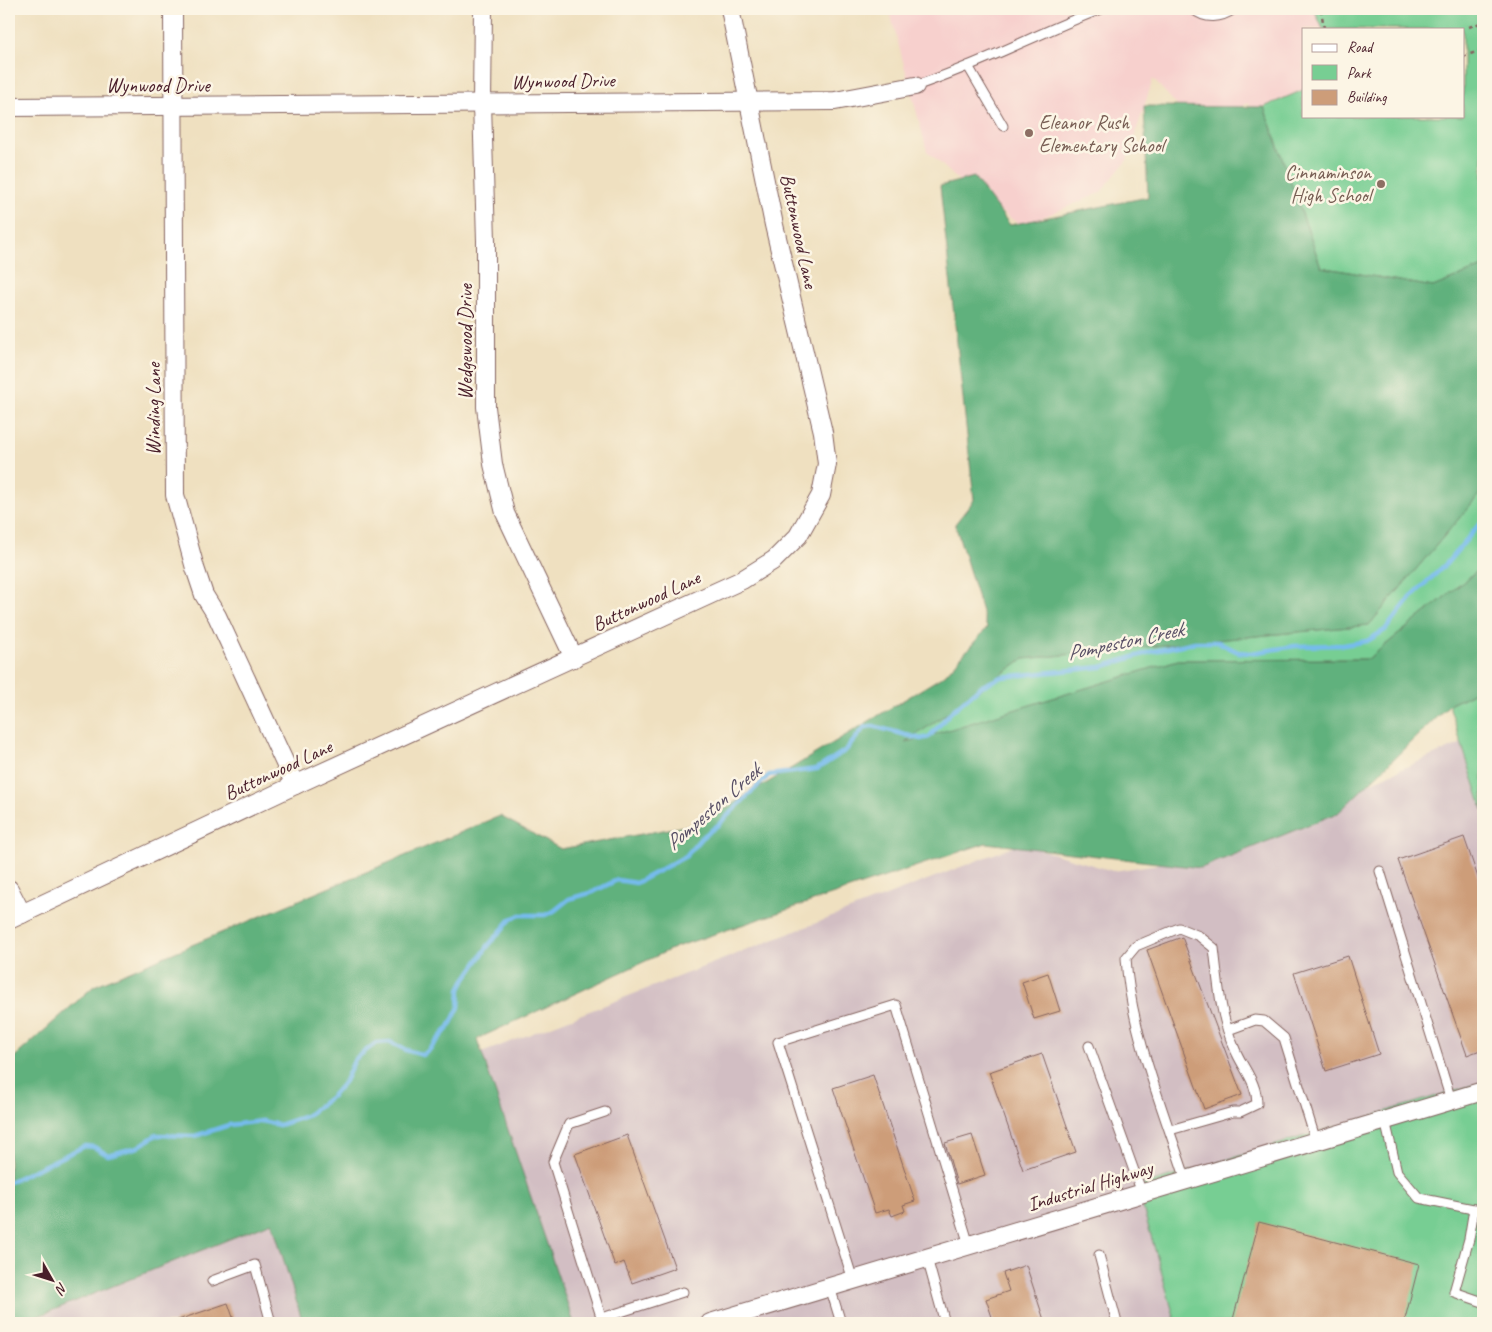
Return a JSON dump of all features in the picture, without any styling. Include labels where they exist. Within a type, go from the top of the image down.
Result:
[{"type":"street","name":"Winding Lane","points":[[173,9],[175,494],[204,594],[217,616],[295,785]]},
{"type":"street","name":"Wedgewood Drive","points":[[483,9],[482,103],[486,241],[486,407],[493,464],[505,513],[574,658]]},
{"type":"street","name":"Buttonwood Lane","points":[[16,917],[295,785],[742,580],[774,560],[798,536],[821,495],[827,464],[823,432],[774,225],[730,9]]},
{"type":"street","name":"Wynwood Drive","points":[[9,107],[835,101],[915,86]]},
{"type":"street","points":[[9,890],[16,917]]},
{"type":"street","name":"Industrial Highway","points":[[710,1323],[747,1318],[830,1287],[1483,1090]]},
{"type":"lane","name":"Wynwood Drive","points":[[915,86],[968,66],[1052,28],[1101,9]]},
{"type":"lane","points":[[1193,9],[1206,16],[1216,17],[1225,15],[1234,9]]},
{"type":"lane","points":[[968,66],[1002,126]]},
{"type":"lane","points":[[1380,871],[1451,1100]]},
{"type":"lane","points":[[1170,1130],[1233,1112],[1240,1112],[1258,1104],[1252,1079],[1234,1048],[1228,1030],[1222,1007],[1214,948],[1199,936],[1179,928],[1136,946],[1126,958],[1128,981],[1137,1023],[1170,1130],[1186,1180]]},
{"type":"lane","points":[[854,1280],[778,1042],[896,1006],[969,1245]]},
{"type":"lane","points":[[1228,1030],[1255,1020],[1264,1021],[1284,1038],[1316,1141]]},
{"type":"lane","points":[[1089,1046],[1142,1193]]},
{"type":"lane","points":[[605,1112],[569,1124],[553,1162],[603,1321],[683,1292]]},
{"type":"lane","points":[[1384,1120],[1397,1172],[1419,1198],[1479,1210],[1454,1292],[1483,1302]]},
{"type":"lane","points":[[1099,1256],[1117,1323]]},
{"type":"lane","points":[[928,1258],[945,1323]]},
{"type":"lane","points":[[212,1280],[255,1265],[271,1323]]},
{"type":"lane","points":[[830,1287],[841,1323]]},
{"type":"path","points":[[1321,9],[1324,28]]},
{"type":"path","points":[[1469,27],[1483,22]]},
{"type":"path","points":[[1464,56],[1483,49]]},
{"type":"shaded area","name":"Eleanor Rush Elementary School","points":[[889,9],[1483,9],[1483,273],[1304,252],[1248,103],[1232,111],[1186,115],[1153,79],[1127,160],[1100,193],[1022,226],[969,190],[927,151]]},
{"type":"shaded area","points":[[1483,734],[1483,1323],[38,1323],[36,1317],[258,1228],[381,1092],[1020,844],[1113,871],[1192,859]]},
{"type":"green space","name":"Cinnaminson High School","points":[[1314,9],[1483,9],[1483,267],[1433,287],[1321,267],[1264,107],[1302,90],[1302,118],[1464,118],[1464,28],[1323,28]]},
{"type":"green space","points":[[1144,106],[1264,107],[1321,267],[1433,287],[1483,267],[1483,490],[1369,625],[1023,659],[905,743],[1178,660],[1368,659],[1483,566],[1483,688],[1449,705],[1338,813],[1201,868],[986,843],[676,947],[477,1039],[574,1323],[303,1323],[272,1222],[36,1317],[38,1323],[9,1323],[9,1062],[94,986],[500,816],[561,849],[701,823],[945,675],[987,628],[955,524],[974,500],[940,186],[974,177],[1010,225],[1148,197]]},
{"type":"green space","points":[[1483,490],[1483,566],[1368,659],[1178,660],[903,744],[1023,659],[1369,625]]},
{"type":"green space","points":[[1483,688],[1483,810],[1449,705]]},
{"type":"green space","points":[[1483,1082],[1483,1323],[1176,1323],[1137,1187]]},
{"type":"building","points":[[1464,837],[1483,892],[1483,1049],[1467,1055],[1398,860]]},
{"type":"building","points":[[1182,937],[1242,1095],[1204,1109],[1147,950]]},
{"type":"building","points":[[1348,956],[1379,1054],[1326,1071],[1294,973]]},
{"type":"building","points":[[1048,973],[1060,1011],[1034,1019],[1022,982]]},
{"type":"building","points":[[1042,1054],[1076,1152],[1023,1170],[989,1072]]},
{"type":"building","points":[[873,1075],[915,1201],[903,1205],[905,1211],[892,1216],[889,1209],[875,1213],[833,1088]]},
{"type":"building","points":[[627,1135],[675,1268],[632,1283],[624,1262],[615,1266],[575,1154]]},
{"type":"building","points":[[972,1135],[985,1175],[957,1184],[945,1143]]},
{"type":"building","points":[[1259,1222],[1419,1264],[1404,1323],[1232,1323]]},
{"type":"building","points":[[1026,1265],[1045,1323],[994,1323],[986,1299],[1009,1291],[1003,1273]]},
{"type":"building","points":[[228,1303],[235,1323],[175,1323],[175,1321]]},
{"type":"waterway","name":"Pompeston Creek","points":[[9,1182],[85,1146],[94,1147],[108,1155],[138,1147],[156,1135],[195,1136],[229,1125],[262,1121],[279,1125],[306,1116],[332,1096],[345,1081],[355,1059],[376,1043],[390,1042],[406,1050],[423,1055],[449,1027],[459,1007],[460,989],[464,981],[488,946],[511,919],[520,915],[545,915],[554,911],[569,899],[593,892],[617,880],[636,883],[686,856],[701,838],[718,825],[769,775],[817,769],[846,750],[865,727],[873,726],[921,739],[929,737],[951,712],[980,687],[1001,677],[1101,667],[1150,652],[1195,642],[1218,642],[1238,652],[1251,653],[1295,646],[1344,645],[1367,641],[1385,630],[1412,596],[1446,564],[1483,520]]},
{"type":"place","name":"Eleanor Rush Elementary School","points":[[1029,133]]},
{"type":"place","name":"Cinnaminson High School","points":[[1381,184]]}]
